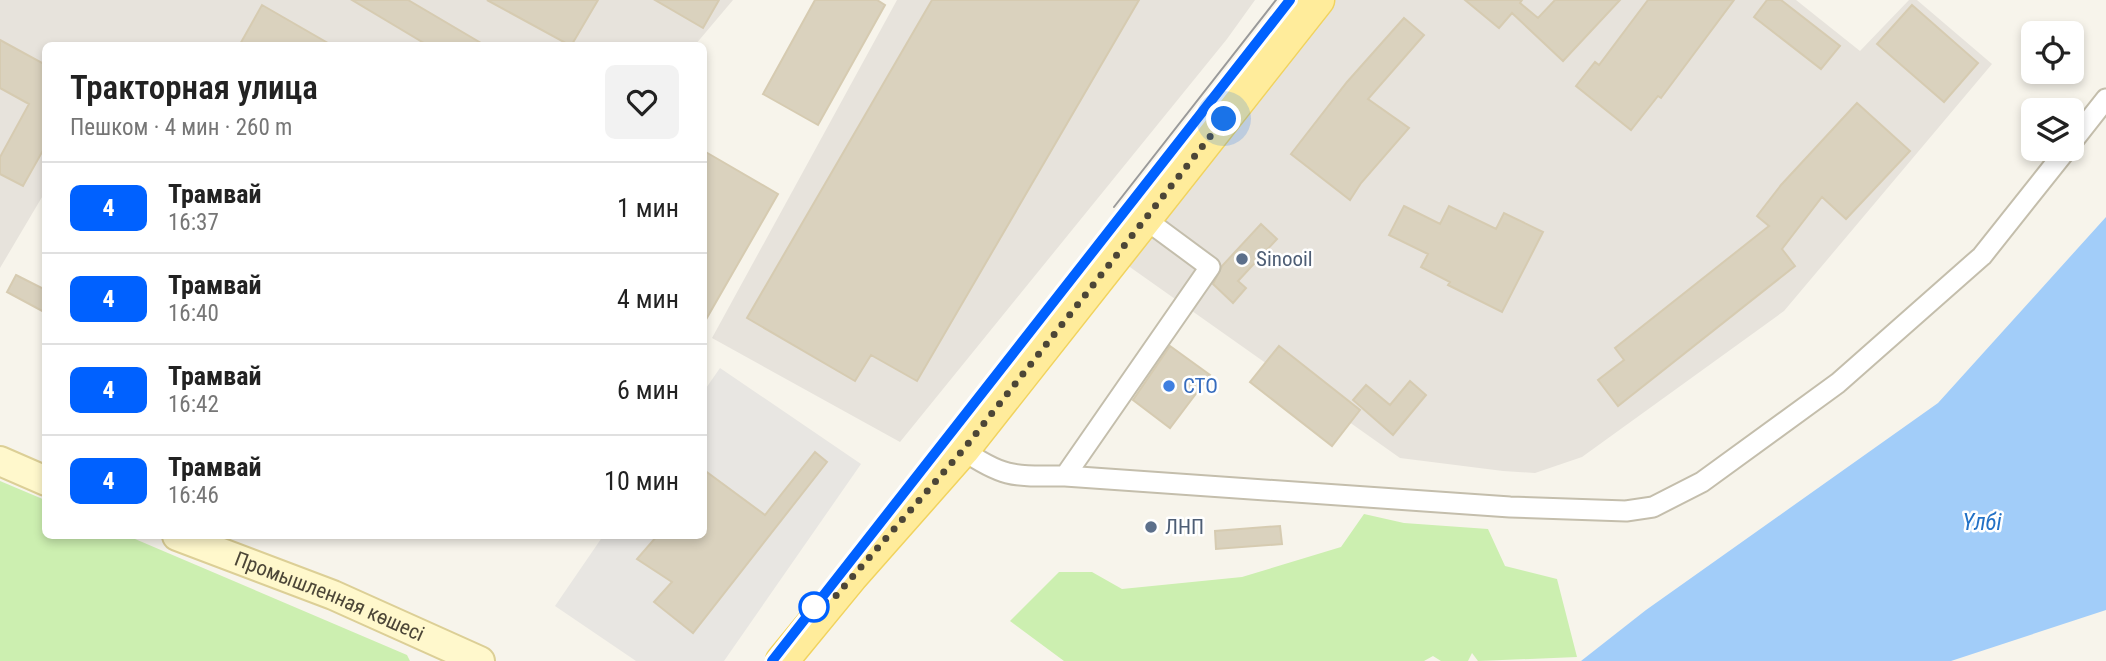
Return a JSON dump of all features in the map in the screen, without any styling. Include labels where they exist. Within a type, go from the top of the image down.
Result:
[{"type":"main road","points":[[782,661],[851,577],[963,450],[1318,0]]},
{"type":"main road","points":[[0,461],[42,479]]},
{"type":"main road","name":"Промышленная көшесі","points":[[185,539],[333,594],[480,661]]},
{"type":"street","points":[[2084,127],[2106,99]]},
{"type":"street","points":[[963,450],[1004,475],[1065,476],[1510,507],[1626,511],[1653,507],[1702,482],[1839,383],[1982,256],[2057,161]]},
{"type":"street","points":[[1065,476],[1210,267],[1145,219]]},
{"type":"shaded area","points":[[0,0],[733,0],[698,42],[42,42],[42,197],[0,268]]},
{"type":"shaded area","points":[[897,0],[1255,0],[1227,39],[900,442],[712,338]]},
{"type":"shaded area","points":[[1333,0],[1796,0],[1860,51],[1909,0],[1917,0],[1992,64],[1784,311],[1582,457],[1535,473],[1503,471],[1400,458],[1127,265]]},
{"type":"shaded area","points":[[720,368],[861,464],[724,661],[636,661],[555,606],[601,539],[707,539],[707,387]]},
{"type":"green space","points":[[0,481],[42,499],[42,539],[135,539],[407,655],[410,661],[0,661]]},
{"type":"green space","points":[[1364,514],[1404,523],[1488,529],[1505,566],[1557,579],[1577,657],[1478,661],[1472,653],[1468,661],[1441,661],[1433,656],[1424,661],[1064,661],[1010,621],[1059,572],[1092,572],[1122,589],[1242,577],[1341,547]]},
{"type":"water","name":"Үлбі","points":[[2106,217],[2106,610],[1951,661],[1581,661],[1646,610],[1938,403]]},
{"type":"building","points":[[352,0],[408,0],[479,42],[422,42]]},
{"type":"building","points":[[487,0],[598,0],[573,42],[564,42]]},
{"type":"building","points":[[655,0],[719,0],[703,28]]},
{"type":"building","points":[[815,0],[877,0],[885,5],[818,125],[763,94]]},
{"type":"building","points":[[932,0],[1139,0],[917,381],[871,355],[855,381],[747,318]]},
{"type":"building","points":[[1465,0],[1522,0],[1520,3],[1538,18],[1555,0],[1620,0],[1563,61],[1512,13],[1499,28]]},
{"type":"building","points":[[1648,0],[1734,0],[1661,98],[1658,96],[1631,130],[1576,86],[1595,62],[1599,65]]},
{"type":"building","points":[[1767,0],[1781,0],[1840,46],[1821,69],[1754,17]]},
{"type":"building","points":[[262,5],[326,42],[241,42]]},
{"type":"building","points":[[1912,5],[1978,63],[1944,102],[1877,44]]},
{"type":"building","points":[[1404,18],[1424,35],[1368,99],[1409,128],[1361,183],[1350,200],[1291,154],[1347,82]]},
{"type":"building","points":[[0,40],[42,63],[42,152],[23,186],[0,174],[0,157],[29,104],[0,88]]},
{"type":"building","points":[[1857,103],[1910,151],[1846,219],[1822,197],[1782,249],[1795,266],[1618,406],[1598,380],[1624,360],[1615,348],[1769,226],[1757,216],[1781,185]]},
{"type":"building","points":[[707,153],[778,194],[707,318]]},
{"type":"building","points":[[1404,206],[1440,224],[1449,206],[1496,229],[1504,213],[1543,232],[1502,312],[1448,285],[1450,282],[1421,267],[1428,254],[1389,235]]},
{"type":"building","name":"Sinooil","points":[[1261,224],[1277,239],[1238,281],[1246,288],[1233,303],[1213,284],[1222,266]]},
{"type":"building","points":[[16,275],[42,288],[42,311],[7,292]]},
{"type":"building","name":"СТО","points":[[1170,346],[1210,375],[1170,428],[1133,400]]},
{"type":"building","points":[[1279,346],[1360,410],[1332,446],[1250,382]]},
{"type":"building","points":[[1410,381],[1426,395],[1393,435],[1353,400],[1366,385],[1390,405]]},
{"type":"building","points":[[815,452],[827,462],[693,633],[654,602],[672,582],[637,559],[654,539],[707,539],[707,472],[765,515]]},
{"type":"building","points":[[1280,526],[1282,544],[1216,549],[1215,531]]},
{"type":"tram line","points":[[1114,207],[1276,0]]},
{"type":"tram line","points":[[772,661],[1290,0]]},
{"type":"tram line","name":"4","points":[[772,661],[1290,0]]},
{"type":"place","name":"Sinooil","points":[[1242,259]]},
{"type":"place","name":"СТО","points":[[1169,386]]},
{"type":"place","name":"ЛНП","points":[[1151,527]]},
{"type":"route","points":[[814,607],[834,598],[963,450],[1224,119]]}]
